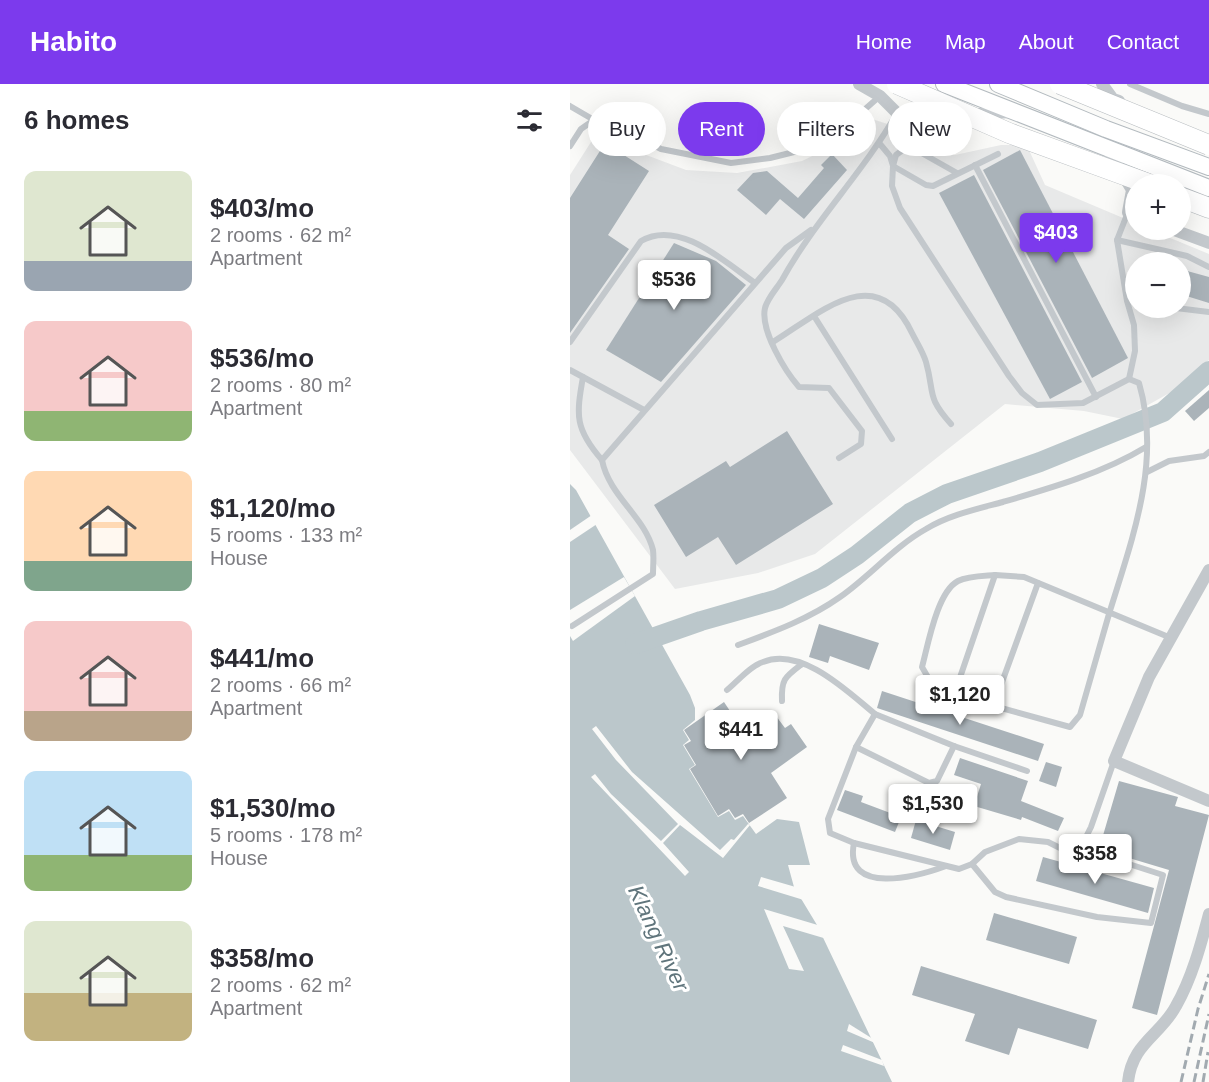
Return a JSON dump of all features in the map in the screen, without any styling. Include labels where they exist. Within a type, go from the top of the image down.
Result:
[{"type":"main road","points":[[897,84],[1009,133],[1125,175]]},
{"type":"main road","points":[[944,84],[1209,188]]},
{"type":"main road","points":[[998,84],[1106,129],[1209,167]]},
{"type":"main road","points":[[1060,84],[1209,145]]},
{"type":"main road","points":[[1077,84],[1086,109],[1106,129]]},
{"type":"main road","points":[[1191,201],[1209,208]]},
{"type":"street","points":[[858,84],[880,96],[888,104]]},
{"type":"street","points":[[1102,84],[1113,99],[1209,136]]},
{"type":"street","points":[[972,115],[1012,112]]},
{"type":"street","points":[[1107,148],[1125,178]]},
{"type":"street","points":[[1191,236],[1209,243]]},
{"type":"street","points":[[1209,570],[1149,677],[1114,761],[1209,801]]},
{"type":"street","points":[[1128,1082],[1138,1049],[1166,1022],[1178,1004],[1193,966],[1209,914]]},
{"type":"lane","points":[[1077,84],[1113,99]]},
{"type":"lane","points":[[1130,84],[1145,87],[1209,114]]},
{"type":"lane","points":[[666,150],[731,163],[770,158],[810,148],[839,132],[880,96]]},
{"type":"lane","points":[[570,106],[588,116]]},
{"type":"lane","points":[[570,146],[581,129],[588,124]]},
{"type":"lane","points":[[839,458],[861,444],[862,431],[829,388],[799,387],[785,371],[767,328],[765,308],[811,230],[880,144],[888,129]]},
{"type":"lane","points":[[880,144],[890,156],[893,166],[926,185],[933,186],[998,154]]},
{"type":"lane","points":[[957,173],[918,151],[904,149],[896,155],[892,186],[908,223],[1022,393],[1037,405],[1083,403],[1130,379]]},
{"type":"lane","points":[[975,165],[1096,397]]},
{"type":"lane","points":[[1125,226],[1117,240],[1125,289]]},
{"type":"lane","points":[[602,460],[786,248],[811,230]]},
{"type":"lane","points":[[570,342],[641,241],[653,234],[676,237],[705,247],[755,283]]},
{"type":"lane","points":[[1117,240],[1187,256],[1209,267]]},
{"type":"lane","points":[[773,342],[849,297],[872,295],[892,303],[908,325],[926,362],[933,401],[951,424]]},
{"type":"lane","points":[[1191,310],[1209,312]]},
{"type":"lane","points":[[814,316],[892,439]]},
{"type":"lane","points":[[1130,379],[1135,342],[1132,318]]},
{"type":"lane","points":[[570,370],[645,410]]},
{"type":"lane","points":[[572,626],[652,574],[653,551],[649,542],[605,477],[602,460],[584,439],[577,409],[583,377]]},
{"type":"lane","points":[[1130,379],[1139,383],[1146,406],[1147,472],[1134,537],[1109,614],[1080,715],[1070,727],[993,707],[933,686],[922,667],[933,622],[948,589],[957,582],[995,575],[1024,578],[1038,583],[1109,614],[1171,638]]},
{"type":"lane","points":[[738,645],[794,624],[840,597],[897,549],[926,529],[966,512],[1072,480],[1124,461],[1146,447]]},
{"type":"lane","points":[[1147,472],[1169,461],[1204,456],[1209,452]]},
{"type":"lane","points":[[954,694],[995,575]]},
{"type":"lane","points":[[993,707],[1038,583]]},
{"type":"lane","points":[[727,690],[762,662],[780,659],[802,664],[823,672],[875,714],[954,746],[1027,771]]},
{"type":"lane","points":[[782,701],[781,688],[787,676],[802,664]]},
{"type":"lane","points":[[875,714],[856,747],[828,819],[830,833],[854,843],[959,869],[972,864],[985,852],[1019,839],[1048,842],[1060,849],[1076,847],[1163,875],[1151,923],[1097,917],[1006,897],[995,892],[972,864]]},
{"type":"lane","points":[[856,747],[928,783],[937,781],[942,774],[954,746]]},
{"type":"lane","points":[[1076,847],[1084,841],[1114,761]]},
{"type":"lane","points":[[854,843],[852,855],[854,862],[861,872],[876,879],[924,874],[947,866]]},
{"type":"shaded area","points":[[876,120],[888,124],[888,156],[972,156],[972,151],[1001,145],[1019,145],[1029,150],[1045,185],[1125,219],[1125,240],[1175,240],[1209,254],[1209,360],[1173,391],[1123,419],[1084,411],[1005,404],[815,554],[758,573],[675,589],[570,450],[570,175],[588,147],[588,156],[649,156],[686,170],[737,173],[802,161],[812,156],[876,156]]},
{"type":"water","name":"Klang River","points":[[570,484],[576,490],[690,695],[695,708],[695,720],[683,730],[689,740],[683,745],[695,765],[689,769],[718,817],[729,811],[735,820],[743,816],[756,834],[777,819],[799,822],[810,865],[788,865],[794,887],[817,925],[892,1082],[570,1082]]},
{"type":"pier","points":[[592,515],[597,524],[570,542],[570,530]]},
{"type":"pier","points":[[624,577],[635,596],[573,641],[570,636],[570,610]]},
{"type":"pier","points":[[596,726],[632,772],[720,850],[731,839],[734,840],[748,824],[750,825],[723,858],[680,825],[663,843],[689,872],[685,876],[591,777],[595,774],[611,794],[661,841],[678,824],[616,760],[592,729]]},
{"type":"pier","points":[[761,877],[799,888],[807,901],[758,886]]},
{"type":"pier","points":[[764,909],[821,926],[827,939],[783,926],[804,971],[789,969]]},
{"type":"pier","points":[[849,1024],[873,1039],[875,1043],[847,1031]]},
{"type":"pier","points":[[843,1045],[882,1060],[884,1066],[841,1051]]},
{"type":"building","points":[[1020,150],[1128,358],[1092,378],[983,170]]},
{"type":"building","points":[[597,156],[625,156],[649,171],[608,235],[629,249],[570,333],[570,198]]},
{"type":"building","points":[[830,156],[834,156],[847,170],[804,219],[780,199],[766,215],[737,190],[753,173],[767,171],[798,198],[824,168],[821,165]]},
{"type":"building","points":[[974,175],[1082,382],[1050,399],[939,193]]},
{"type":"building","points":[[674,243],[716,261],[746,285],[661,382],[606,350]]},
{"type":"building","points":[[1191,272],[1209,277],[1209,303],[1191,297]]},
{"type":"building","points":[[1209,390],[1209,408],[1194,421],[1185,411]]},
{"type":"building","points":[[787,431],[833,504],[736,565],[718,537],[686,557],[654,505],[726,461],[730,467]]},
{"type":"building","points":[[819,624],[879,643],[869,670],[830,656],[828,663],[809,657]]},
{"type":"building","points":[[882,691],[1044,744],[1038,761],[877,708]]},
{"type":"building","points":[[724,702],[742,729],[767,712],[772,719],[776,716],[785,728],[791,724],[807,747],[771,773],[787,798],[749,823],[743,814],[735,818],[729,809],[718,816],[690,769],[696,765],[684,745],[691,741],[684,730]]},
{"type":"building","points":[[960,758],[1028,781],[1021,801],[1064,818],[1058,831],[1022,817],[1021,820],[974,806],[981,784],[954,775]]},
{"type":"building","points":[[1046,762],[1062,767],[1056,787],[1039,781]]},
{"type":"building","points":[[1119,781],[1178,797],[1175,806],[1209,815],[1157,1015],[1132,1008],[1169,870],[1099,849]]},
{"type":"building","points":[[845,790],[863,796],[861,802],[901,817],[895,832],[837,810]]},
{"type":"building","points":[[916,820],[955,832],[950,850],[911,838]]},
{"type":"building","points":[[1043,857],[1154,888],[1148,913],[1036,881]]},
{"type":"building","points":[[994,913],[1077,937],[1069,964],[986,940]]},
{"type":"building","points":[[921,966],[1097,1020],[1088,1049],[1018,1028],[1009,1055],[965,1041],[975,1014],[912,995]]},
{"type":"waterway","points":[[635,644],[701,621],[778,599],[822,578],[857,555],[910,513],[947,494],[1040,462],[1163,412],[1209,371]]},
{"type":"railway","points":[[1181,1082],[1198,1009],[1209,974]]},
{"type":"railway","points":[[1194,1082],[1209,1014]]},
{"type":"railway","points":[[1203,1082],[1208,1052]]}]
